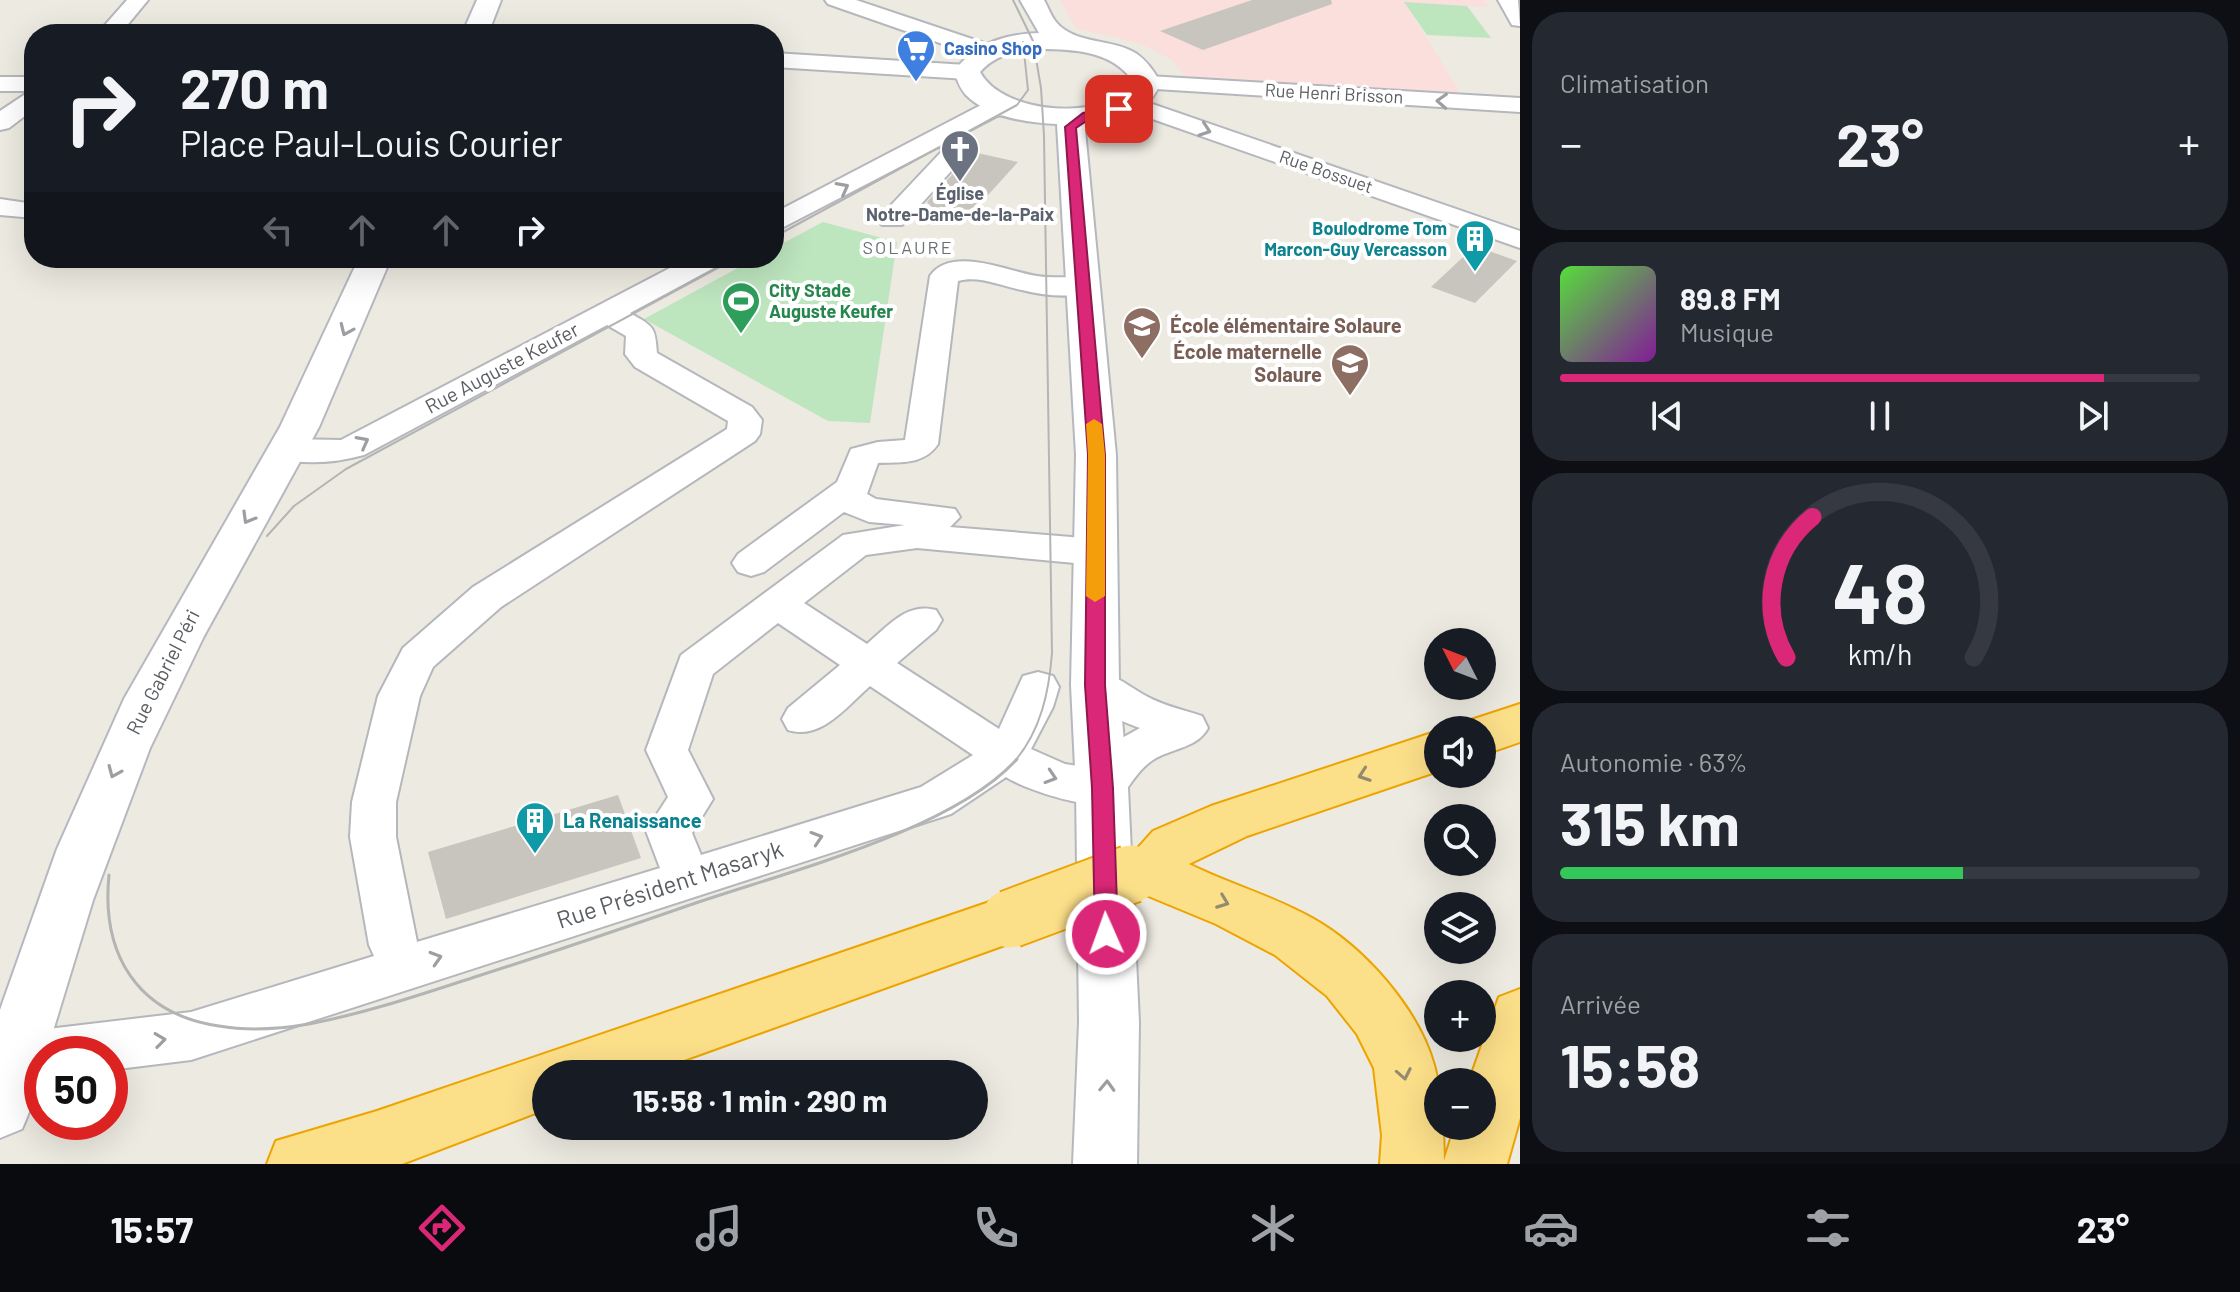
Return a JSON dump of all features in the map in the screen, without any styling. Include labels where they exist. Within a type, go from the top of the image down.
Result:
[{"type":"highway","points":[[1496,731],[1520,723]]},
{"type":"highway","points":[[604,1060],[1141,872],[1172,847],[1229,821],[1424,756]]},
{"type":"highway","points":[[1141,872],[1295,937],[1347,978],[1378,1015],[1404,1065],[1413,1135],[1412,1164]]},
{"type":"highway","points":[[1475,1164],[1520,1016]]},
{"type":"highway","points":[[299,1164],[359,1153],[532,1085]]},
{"type":"main road","points":[[479,24],[489,0]]},
{"type":"main road","points":[[1032,0],[1046,27],[1066,42]]},
{"type":"main road","points":[[1087,115],[1036,114],[1007,108],[974,88],[967,72],[971,64],[988,52],[1023,42],[1066,42],[1119,56],[1138,68],[1140,93],[1087,115],[1070,127],[1096,455],[1095,685],[1102,788],[1109,1022],[1105,1164]]},
{"type":"main road","name":"Rue Gabriel Péri","points":[[0,1108],[57,917],[113,774],[197,605],[287,450],[347,330],[371,268]]},
{"type":"street","points":[[117,24],[138,0]]},
{"type":"street","points":[[835,0],[988,52]]},
{"type":"street","points":[[1508,0],[1520,20]]},
{"type":"street","points":[[784,61],[967,72]]},
{"type":"street","points":[[0,84],[24,84]]},
{"type":"street","name":"Rue Henri Brisson","points":[[1140,93],[1520,105]]},
{"type":"street","name":"Rue Bossuet","points":[[1140,93],[1520,240]]},
{"type":"street","points":[[0,123],[24,105]]},
{"type":"street","points":[[784,219],[992,109],[1007,108]]},
{"type":"street","points":[[892,219],[960,147],[937,138]]},
{"type":"street","points":[[0,207],[24,210]]},
{"type":"street","name":"Rue Auguste Keufer","points":[[287,450],[335,452],[352,448],[692,268]]},
{"type":"street","points":[[751,563],[844,497],[853,488],[863,457],[874,451],[907,453],[917,449],[924,439],[944,276],[961,271],[991,273],[1030,284],[1083,286]]},
{"type":"street","points":[[393,945],[373,837],[374,802],[399,696],[417,658],[487,597],[743,434],[745,420],[740,414],[646,360],[641,354],[641,332],[608,313]]},
{"type":"street","points":[[844,497],[869,510],[1096,542]]},
{"type":"street","points":[[688,880],[669,831],[691,799],[667,750],[695,666],[856,544],[917,536],[1096,542]]},
{"type":"street","points":[[777,604],[1027,769],[1048,777],[1102,788],[1116,762],[1135,749],[1187,728],[1136,710],[1095,685]]},
{"type":"street","points":[[803,719],[922,620]]},
{"type":"street","name":"Rue Président Masaryk","points":[[14,1058],[191,1036],[935,801],[977,778],[1005,753],[1027,722],[1038,687]]},
{"type":"shaded area","points":[[1060,0],[1485,0],[1490,7],[1405,3],[1461,94],[1186,77],[1172,60],[1141,44],[1076,28]]},
{"type":"green space","points":[[1404,2],[1467,6],[1491,38],[1427,35]]},
{"type":"green space","points":[[823,222],[897,242],[870,423],[828,421],[644,319],[738,268],[784,268],[784,243]]},
{"type":"building","points":[[1252,0],[1331,0],[1332,4],[1203,50],[1160,31]]},
{"type":"building","name":"Église Notre-Dame-de-la-Paix","points":[[973,152],[1018,162],[969,216],[933,208],[927,202]]},
{"type":"building","name":"Boulodrome Tom Marcon-Guy Vercasson","points":[[1475,246],[1517,261],[1475,303],[1431,287]]},
{"type":"building","name":"La Renaissance","points":[[618,795],[641,858],[446,919],[428,852]]},
{"type":"tram line","points":[[1013,0],[1033,41],[1041,88],[1044,136],[1052,653],[1042,710],[1031,737],[1015,760]]},
{"type":"tram line","points":[[784,232],[1017,105],[1028,90],[1023,42]]},
{"type":"tram line","points":[[267,536],[294,506],[346,469],[718,268]]},
{"type":"tram line","points":[[109,875],[111,930],[130,976],[146,994],[190,1019],[219,1026],[253,1029],[298,1026],[415,996],[861,848],[951,808],[988,785],[1015,760]]},
{"type":"slow traffic","points":[[1094,424],[1095,596]]},
{"type":"place","name":"Casino Shop","points":[[916,83]]},
{"type":"place","name":"Église Notre-Dame-de-la-Paix","points":[[960,183]]},
{"type":"place","name":"Boulodrome Tom Marcon-Guy Vercasson","points":[[1475,273]]},
{"type":"place","name":"City Stade Auguste Keufer","points":[[741,335]]},
{"type":"place","name":"École élémentaire Solaure","points":[[1142,360]]},
{"type":"place","name":"École maternelle Solaure","points":[[1350,397]]},
{"type":"place","name":"La Renaissance","points":[[535,855]]},
{"type":"district","name":"SOLAURE","points":[[908,248]]},
{"type":"route","points":[[1106,934],[1102,788],[1095,685],[1096,455],[1070,127],[1087,115],[1119,109]]}]
